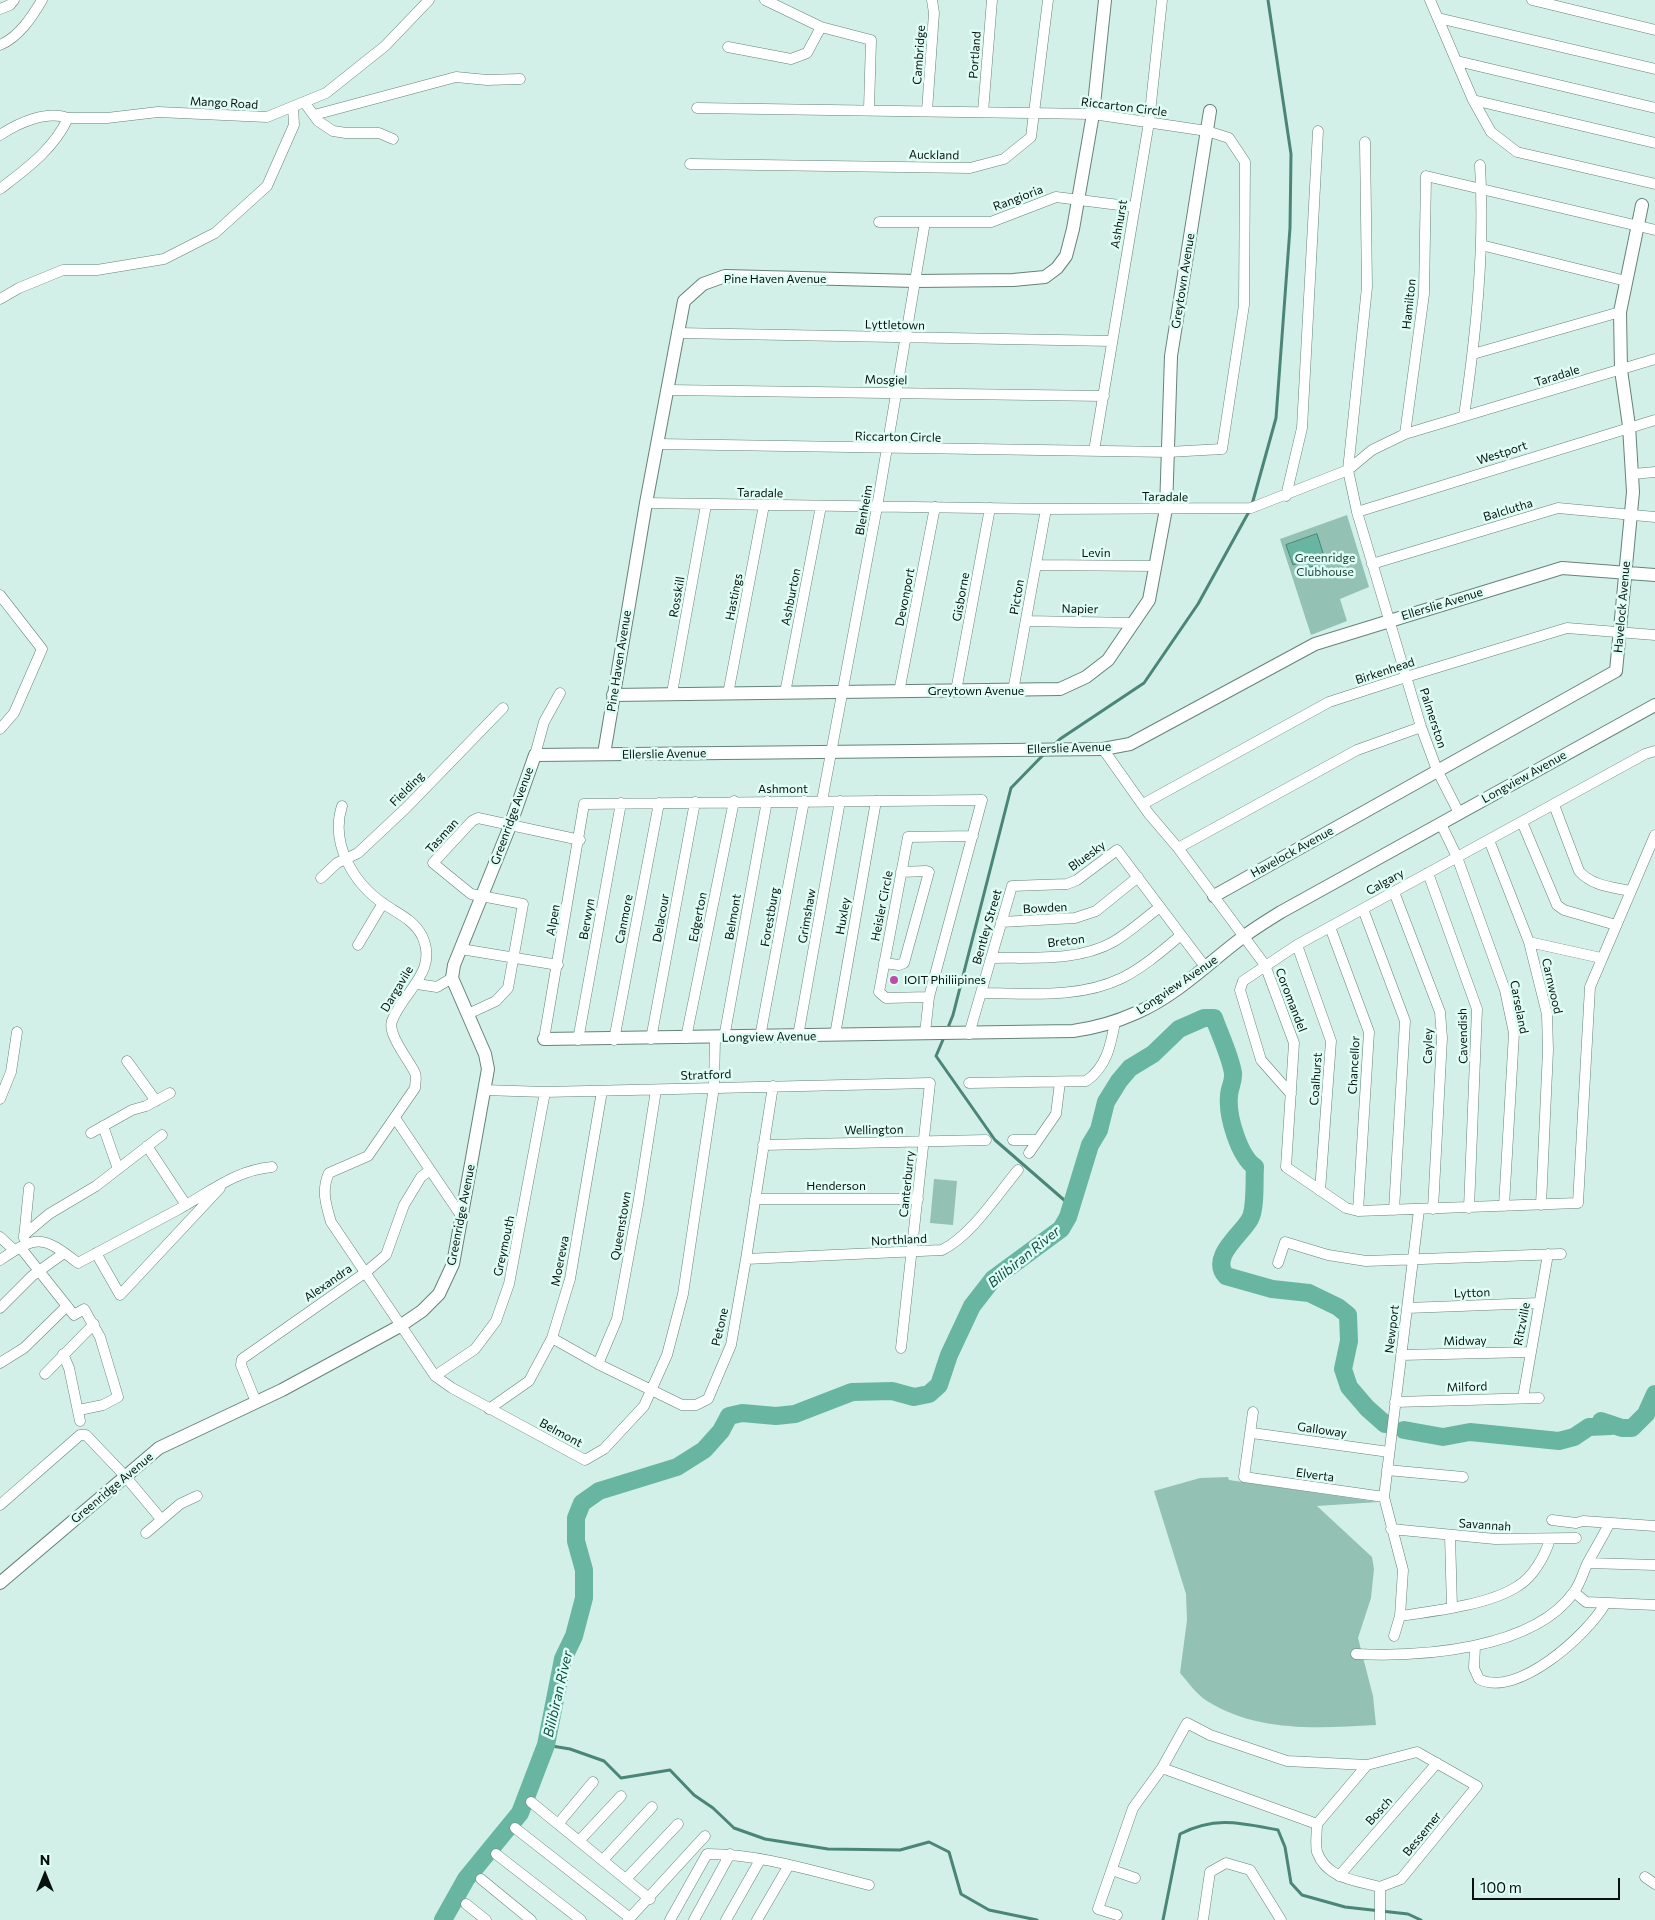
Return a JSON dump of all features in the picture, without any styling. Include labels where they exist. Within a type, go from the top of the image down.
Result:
[{"type":"street","points":[[0,9],[10,6],[14,0]]},
{"type":"street","points":[[0,45],[8,42],[31,19],[42,0]]},
{"type":"street","name":"Mango Road","points":[[0,135],[42,116],[58,114],[68,118],[108,118],[158,112],[267,117],[326,93],[385,46],[429,0]]},
{"type":"street","points":[[765,0],[821,27],[871,40],[869,109]]},
{"type":"street","name":"Cambridge","points":[[927,111],[934,13],[932,0]]},
{"type":"street","name":"Portland","points":[[983,112],[992,0]]},
{"type":"street","name":"Auckland","points":[[690,164],[970,168],[1004,159],[1031,137],[1048,0]]},
{"type":"street","name":"Pine Haven Avenue","points":[[604,754],[646,502],[684,301],[703,284],[725,276],[914,281],[1013,280],[1045,277],[1057,268],[1066,256],[1093,114],[1105,0]]},
{"type":"street","name":"Ashhurst","points":[[1094,451],[1149,122],[1162,0]]},
{"type":"street","points":[[1430,0],[1472,100],[1491,132],[1517,152],[1655,184]]},
{"type":"street","points":[[1532,0],[1655,30]]},
{"type":"street","points":[[1438,18],[1655,69]]},
{"type":"street","points":[[728,47],[791,59],[807,53],[821,27]]},
{"type":"street","points":[[1457,61],[1655,108]]},
{"type":"street","points":[[314,115],[456,77],[486,80],[520,79]]},
{"type":"street","points":[[1472,100],[1655,144]]},
{"type":"street","points":[[304,102],[318,121],[333,130],[346,133],[379,133],[393,139]]},
{"type":"street","points":[[0,299],[19,288],[62,270],[97,270],[164,259],[215,233],[266,186],[294,126],[293,107]]},
{"type":"street","name":"Riccarton Circle","points":[[658,444],[887,450],[1168,452],[1222,449],[1244,305],[1245,162],[1229,138],[1207,131],[1093,114],[869,109],[697,108]]},
{"type":"street","name":"Greytown Avenue","points":[[613,695],[1060,689],[1086,677],[1108,660],[1149,600],[1156,566],[1166,509],[1170,356],[1210,111]]},
{"type":"street","points":[[0,188],[36,160],[63,129],[68,118]]},
{"type":"street","points":[[1286,496],[1302,428],[1318,131]]},
{"type":"street","name":"Palmerston","points":[[1365,142],[1367,287],[1348,470],[1357,512],[1422,727],[1437,770],[1459,813]]},
{"type":"street","points":[[1464,416],[1473,354],[1481,245],[1480,165]]},
{"type":"street","name":"Hamilton","points":[[1405,434],[1424,294],[1426,176],[1481,189]]},
{"type":"street","points":[[1481,189],[1655,230]]},
{"type":"street","name":"Rangioria","points":[[879,222],[992,222],[1056,197],[1078,198],[1135,207]]},
{"type":"street","name":"Havelock Avenue","points":[[1214,896],[1616,671],[1631,515],[1633,474],[1629,426],[1621,370],[1620,312],[1642,205]]},
{"type":"street","name":"Blenheim","points":[[822,801],[877,507],[925,222]]},
{"type":"street","points":[[1481,245],[1626,281]]},
{"type":"street","points":[[1473,354],[1620,312]]},
{"type":"street","name":"Lyttletown","points":[[677,332],[1112,341]]},
{"type":"street","name":"Taradale","points":[[646,502],[706,505],[1046,509],[1251,508],[1286,496],[1348,470],[1372,450],[1405,434],[1621,370],[1655,358]]},
{"type":"street","name":"Mosgiel","points":[[668,390],[1104,396]]},
{"type":"street","name":"Westport","points":[[1357,512],[1629,426],[1655,420]]},
{"type":"street","points":[[1633,474],[1655,472]]},
{"type":"street","name":"Rosskill","points":[[672,693],[706,505]]},
{"type":"street","name":"Hastings","points":[[728,694],[764,505]]},
{"type":"street","name":"Ashburton","points":[[785,692],[821,506]]},
{"type":"street","name":"Devonport","points":[[899,692],[935,507]]},
{"type":"street","name":"Gisborne","points":[[956,691],[990,508]]},
{"type":"street","name":"Balclutha","points":[[1372,564],[1558,508],[1655,517]]},
{"type":"street","name":"Picton","points":[[1013,691],[1046,509]]},
{"type":"street","name":"Levin","points":[[1036,565],[1156,566]]},
{"type":"street","name":"Ellerslie Avenue","points":[[535,755],[1103,749],[1130,744],[1315,644],[1562,568],[1655,575]]},
{"type":"street","points":[[0,595],[42,649],[14,713],[0,729]]},
{"type":"street","name":"Napier","points":[[1026,621],[1133,622]]},
{"type":"street","name":"Birkenhead","points":[[1143,804],[1329,702],[1567,628],[1655,635]]},
{"type":"street","name":"Greenridge Avenue","points":[[0,1583],[158,1448],[256,1402],[400,1326],[422,1311],[439,1294],[453,1264],[488,1069],[486,1054],[452,978],[461,949],[510,826],[535,755],[544,722],[560,693]]},
{"type":"street","name":"Longview Avenue","points":[[544,1039],[614,1040],[1074,1031],[1116,1022],[1138,1013],[1206,968],[1243,937],[1281,912],[1655,705]]},
{"type":"street","name":"Fielding","points":[[321,878],[337,863],[358,853],[406,808],[503,708]]},
{"type":"street","points":[[1178,848],[1357,750],[1422,727]]},
{"type":"street","name":"Coromandel","points":[[1103,749],[1265,965],[1294,1043],[1286,1167],[1346,1208],[1358,1211],[1419,1210],[1578,1204],[1590,987],[1600,958]]},
{"type":"street","name":"Calgary","points":[[1291,1094],[1261,1060],[1240,990],[1242,981],[1297,945],[1644,754],[1655,751]]},
{"type":"street","name":"Huxley","points":[[835,1036],[876,800]]},
{"type":"street","name":"Ashmont","points":[[584,804],[982,800],[973,836]]},
{"type":"street","name":"Belmont","points":[[395,1118],[368,1156],[329,1173],[325,1181],[325,1200],[331,1222],[435,1376],[489,1409],[585,1460],[604,1449],[644,1406],[667,1355],[683,1294],[720,1038],[767,801]]},
{"type":"street","name":"Grimshaw","points":[[798,1036],[840,801]]},
{"type":"street","name":"Delacour","points":[[651,1038],[695,802]]},
{"type":"street","name":"Edgerton","points":[[686,1038],[734,802]]},
{"type":"street","name":"Forestburg","points":[[760,1037],[804,802]]},
{"type":"street","name":"Berwyn","points":[[578,1040],[621,803]]},
{"type":"street","name":"Canmore","points":[[614,1040],[659,803]]},
{"type":"street","name":"Alpen","points":[[544,1039],[580,840],[584,804]]},
{"type":"street","points":[[1554,805],[1579,871],[1586,879],[1593,883],[1630,891]]},
{"type":"street","name":"Dargavile","points":[[342,806],[337,820],[337,834],[340,847],[346,859],[364,886],[384,903],[402,914],[421,935],[426,959],[423,973],[417,984],[391,1022],[392,1032],[416,1074],[415,1088],[395,1118]]},
{"type":"street","name":"Tasman","points":[[468,1014],[496,1001],[508,988],[523,904],[471,894],[433,863],[472,821],[478,818],[580,840]]},
{"type":"street","points":[[1522,822],[1557,905],[1564,910],[1616,925]]},
{"type":"street","name":"Carseland","points":[[1441,824],[1458,857],[1505,990],[1514,1033],[1504,1206]]},
{"type":"street","points":[[1529,942],[1600,958],[1655,834]]},
{"type":"street","points":[[926,1034],[929,997],[973,836]]},
{"type":"street","name":"Heisler Circle","points":[[929,997],[886,998],[878,992],[908,837],[973,836]]},
{"type":"street","name":"Carnwood","points":[[1489,840],[1529,942],[1547,1014],[1548,1050],[1541,1205]]},
{"type":"street","name":"Bluesky","points":[[1012,886],[1067,884],[1077,880],[1117,850],[1138,877]]},
{"type":"street","points":[[884,963],[900,965],[904,963],[929,872],[901,872]]},
{"type":"street","name":"Cavendish","points":[[1428,873],[1478,1009],[1469,1208]]},
{"type":"street","points":[[1138,877],[1206,968]]},
{"type":"street","name":"Bowden","points":[[1001,922],[1075,918],[1096,911],[1138,877]]},
{"type":"street","name":"Bentley Street","points":[[969,1034],[1012,886]]},
{"type":"street","name":"Cayley","points":[[1394,892],[1440,1012],[1442,1038],[1433,1209]]},
{"type":"street","points":[[358,945],[384,903]]},
{"type":"street","name":"Breton","points":[[991,958],[1061,956],[1083,953],[1114,941],[1160,907]]},
{"type":"street","points":[[1363,909],[1406,1022],[1394,1210]]},
{"type":"street","name":"Chancellor","points":[[1330,927],[1369,1032],[1358,1211]]},
{"type":"street","points":[[982,993],[1042,993],[1095,988],[1123,977],[1149,960],[1182,934]]},
{"type":"street","name":"Coalhurst","points":[[1297,945],[1331,1042],[1320,1191]]},
{"type":"street","points":[[461,949],[558,965]]},
{"type":"street","points":[[417,984],[437,987],[452,978]]},
{"type":"street","points":[[969,1083],[1086,1080],[1092,1077],[1108,1056],[1116,1022]]},
{"type":"street","points":[[0,1099],[11,1072],[17,1032]]},
{"type":"street","points":[[128,1062],[156,1101]]},
{"type":"street","points":[[1029,1152],[1056,1114],[1060,1082]]},
{"type":"street","name":"Stratford","points":[[484,1090],[545,1092],[930,1084]]},
{"type":"street","name":"Canterburry","points":[[901,1348],[930,1084]]},
{"type":"street","name":"Petone","points":[[552,1338],[598,1364],[682,1405],[696,1405],[708,1398],[730,1346],[746,1260],[772,1086]]},
{"type":"street","name":"Queenstown","points":[[598,1364],[617,1319],[638,1205],[656,1090]]},
{"type":"street","name":"Moerewa","points":[[489,1409],[529,1381],[552,1338],[570,1279],[602,1091]]},
{"type":"street","name":"Greymouth","points":[[435,1376],[474,1349],[496,1321],[509,1284],[545,1092]]},
{"type":"street","points":[[91,1134],[132,1110],[156,1101],[170,1093]]},
{"type":"street","points":[[395,1118],[462,1217]]},
{"type":"street","points":[[103,1126],[118,1169]]},
{"type":"street","points":[[0,1260],[20,1244],[49,1214],[96,1186],[162,1135]]},
{"type":"street","name":"Wellington","points":[[763,1144],[986,1140]]},
{"type":"street","points":[[1012,1140],[1038,1140]]},
{"type":"street","points":[[147,1146],[186,1205]]},
{"type":"street","points":[[0,1237],[20,1244],[43,1241],[54,1245],[78,1263],[186,1205],[227,1180],[255,1168],[272,1166]]},
{"type":"street","name":"Alexandra","points":[[256,1402],[241,1365],[242,1359],[366,1272],[386,1255],[404,1205],[421,1177],[430,1170]]},
{"type":"street","name":"Northland","points":[[746,1260],[942,1250],[952,1245],[966,1231],[1018,1170]]},
{"type":"street","points":[[96,1253],[120,1295],[227,1180]]},
{"type":"street","points":[[29,1188],[20,1244],[74,1315],[84,1309],[94,1324],[100,1337],[118,1397],[103,1405],[79,1410]]},
{"type":"street","name":"Henderson","points":[[755,1199],[918,1199]]},
{"type":"street","name":"Newport","points":[[1394,1636],[1400,1616],[1403,1570],[1384,1497],[1419,1210]]},
{"type":"street","points":[[1278,1263],[1285,1242],[1328,1255],[1366,1261],[1561,1254]]},
{"type":"street","points":[[0,1308],[40,1270],[64,1253]]},
{"type":"street","name":"Ritzville","points":[[1522,1398],[1548,1254]]},
{"type":"street","name":"Lytton","points":[[1407,1308],[1539,1303]]},
{"type":"street","points":[[0,1363],[24,1348],[68,1306]]},
{"type":"street","points":[[45,1374],[94,1324]]},
{"type":"street","name":"Midway","points":[[1402,1355],[1530,1352]]},
{"type":"street","points":[[63,1354],[79,1410],[80,1421]]},
{"type":"street","name":"Milford","points":[[1396,1402],[1539,1398]]},
{"type":"street","points":[[1252,1433],[1254,1412]]},
{"type":"street","name":"Galloway","points":[[1252,1433],[1389,1452]]},
{"type":"street","name":"Elverta","points":[[1252,1433],[1244,1477],[1384,1497]]},
{"type":"street","points":[[0,1506],[80,1435],[91,1439],[161,1519]]},
{"type":"street","points":[[1387,1470],[1463,1477]]},
{"type":"street","points":[[146,1533],[180,1504],[197,1496]]},
{"type":"street","points":[[1552,1520],[1655,1526]]},
{"type":"street","points":[[1356,1654],[1407,1655],[1475,1646],[1511,1637],[1534,1625],[1574,1592],[1609,1524]]},
{"type":"street","name":"Savannah","points":[[1391,1529],[1495,1539],[1576,1538]]},
{"type":"street","points":[[1450,1535],[1452,1608]]},
{"type":"street","points":[[1400,1616],[1452,1608],[1498,1596],[1520,1586],[1541,1561],[1550,1539]]},
{"type":"street","points":[[1588,1563],[1655,1565]]},
{"type":"street","points":[[1574,1592],[1586,1602],[1655,1605]]},
{"type":"street","points":[[1475,1646],[1474,1668],[1479,1679],[1494,1684],[1512,1679],[1544,1664],[1575,1642],[1598,1617],[1605,1604]]},
{"type":"street","points":[[1117,1915],[1098,1909],[1133,1808],[1162,1768],[1187,1722],[1210,1735],[1287,1761],[1367,1765],[1417,1752],[1437,1763]]},
{"type":"street","name":"Bessemer","points":[[1380,1887],[1401,1879],[1477,1786],[1437,1763]]},
{"type":"street","name":"Bosch","points":[[1339,1876],[1437,1763]]},
{"type":"street","points":[[1367,1765],[1317,1824],[1317,1850],[1327,1869],[1339,1876],[1380,1887],[1380,1920]]},
{"type":"street","points":[[1162,1768],[1317,1824]]},
{"type":"street","points":[[558,1824],[593,1782]]},
{"type":"street","points":[[579,1841],[621,1796]]},
{"type":"street","points":[[531,1802],[650,1898]]},
{"type":"street","points":[[603,1860],[652,1807]]},
{"type":"street","points":[[626,1880],[678,1824]]},
{"type":"street","points":[[515,1828],[629,1919],[705,1836]]},
{"type":"street","points":[[496,1854],[581,1920]]},
{"type":"street","points":[[670,1920],[707,1854],[730,1854],[789,1865],[869,1885]]},
{"type":"street","points":[[694,1920],[730,1854]]},
{"type":"street","points":[[726,1920],[760,1860]]},
{"type":"street","points":[[1203,1920],[1210,1872],[1226,1863],[1250,1870],[1281,1920]]},
{"type":"street","points":[[757,1920],[789,1865]]},
{"type":"street","points":[[1112,1870],[1134,1878]]},
{"type":"street","points":[[1645,1877],[1655,1884]]},
{"type":"street","points":[[481,1880],[531,1920]]},
{"type":"street","points":[[466,1904],[486,1920]]},
{"type":"green space","name":"Greenridge Clubhouse","points":[[1347,515],[1369,587],[1340,599],[1347,621],[1311,635],[1280,539]]},
{"type":"green space","points":[[934,1179],[957,1181],[953,1225],[930,1223]]},
{"type":"green space","points":[[1228,1477],[1229,1480],[1378,1502],[1317,1506],[1372,1557],[1374,1569],[1371,1598],[1358,1638],[1373,1696],[1376,1725],[1333,1727],[1289,1726],[1247,1719],[1207,1701],[1196,1692],[1180,1673],[1187,1620],[1186,1594],[1154,1491],[1200,1478]]},
{"type":"shaded area","points":[[1317,534],[1323,553],[1315,557],[1317,565],[1306,568],[1304,561],[1293,565],[1286,545]]},
{"type":"waterway","points":[[1053,746],[1060,739],[1144,683],[1198,604],[1251,508],[1276,418],[1290,228],[1291,154],[1268,0]]},
{"type":"waterway","points":[[947,1030],[953,1015],[1011,788],[1045,753]]},
{"type":"waterway","name":"Bilibiran River","points":[[443,1920],[466,1879],[520,1813],[546,1745],[563,1659],[574,1636],[584,1598],[584,1570],[576,1541],[576,1518],[582,1503],[599,1491],[677,1467],[704,1450],[721,1431],[729,1416],[742,1413],[776,1416],[795,1414],[852,1392],[892,1391],[914,1397],[929,1394],[939,1385],[949,1355],[972,1306],[993,1279],[1061,1229],[1068,1217],[1090,1145],[1099,1130],[1106,1102],[1119,1081],[1130,1068],[1153,1054],[1179,1029],[1204,1018],[1214,1018],[1232,1066],[1233,1079],[1229,1104],[1235,1135],[1244,1154],[1255,1167],[1252,1214],[1224,1254],[1221,1261],[1222,1269],[1226,1276],[1272,1289],[1309,1293],[1338,1307],[1348,1315],[1349,1341],[1343,1369],[1349,1387],[1367,1408],[1385,1424]]},
{"type":"waterway","points":[[945,1035],[936,1056],[995,1140],[1071,1206]]},
{"type":"waterway","name":"Bilibiran River","points":[[1601,1421],[1622,1428],[1632,1428],[1646,1414],[1655,1394]]},
{"type":"waterway","name":"Bilibiran River","points":[[1404,1430],[1443,1437],[1470,1432],[1559,1441],[1574,1437],[1589,1427],[1611,1426]]},
{"type":"waterway","points":[[546,1745],[570,1749],[604,1761],[621,1778],[670,1770],[694,1795],[713,1808],[734,1828],[765,1839],[828,1849],[900,1850],[929,1842],[949,1852],[961,1894],[989,1910],[1037,1920]]},
{"type":"waterway","points":[[1163,1920],[1180,1834],[1193,1828],[1217,1823],[1240,1823],[1278,1830],[1285,1847],[1291,1883],[1302,1895],[1345,1907],[1408,1914],[1421,1920]]},
{"type":"place","name":"IOIT Philiipines","points":[[894,980]]}]
